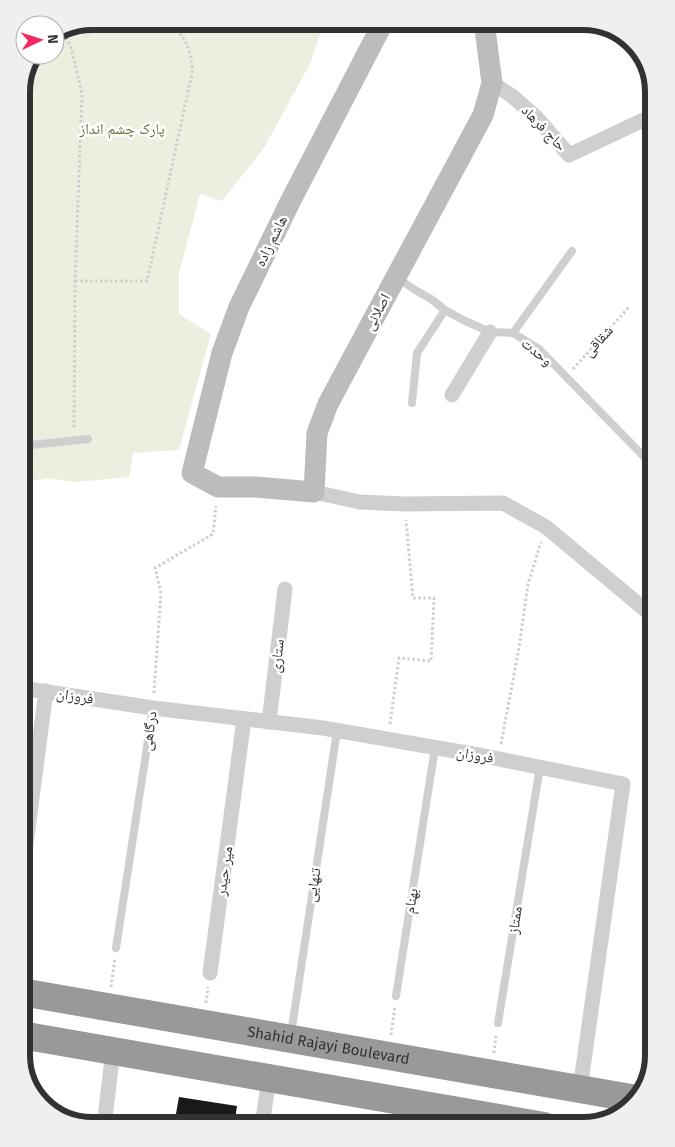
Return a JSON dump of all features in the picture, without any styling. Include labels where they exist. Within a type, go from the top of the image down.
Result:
[{"type":"highway","name":"Shahid Rajayi Boulevard","points":[[30,994],[628,1097]]},
{"type":"highway","points":[[30,1037],[269,1078],[427,1116]]},
{"type":"street","name":"هاشم زاده","points":[[218,487],[192,473],[222,352],[239,307],[291,200],[379,30]]},
{"type":"street","name":"اصلانی","points":[[314,492],[317,433],[328,404],[483,115],[492,83],[485,30]]},
{"type":"street","name":"حاج فرهاد","points":[[492,83],[512,96],[536,117],[570,155],[645,119]]},
{"type":"street","points":[[452,395],[490,332]]},
{"type":"street","points":[[218,487],[255,487],[314,492],[360,502],[503,504],[546,527],[645,610]]},
{"type":"street","name":"ستاری","points":[[270,722],[285,589]]},
{"type":"street","name":"فروزان","points":[[30,689],[153,708],[337,731],[498,759],[623,784],[580,1089]]},
{"type":"street","points":[[30,813],[46,691]]},
{"type":"street","name":"میر حیدر","points":[[210,973],[244,719]]},
{"type":"street","points":[[105,1117],[113,1051]]},
{"type":"street","points":[[263,1117],[269,1078]]},
{"type":"lane","points":[[513,333],[572,251]]},
{"type":"lane","name":"وحدت","points":[[396,277],[463,320],[490,332],[513,333],[539,348],[645,458]]},
{"type":"lane","points":[[412,403],[416,354],[445,310]]},
{"type":"lane","points":[[30,445],[88,439]]},
{"type":"lane","name":"درگاهی","points":[[116,948],[153,708]]},
{"type":"lane","name":"تنهایی","points":[[290,1039],[337,731]]},
{"type":"lane","name":"بهنام","points":[[396,996],[435,748]]},
{"type":"lane","name":"ممتاز","points":[[498,1023],[540,767]]},
{"type":"path","points":[[75,281],[147,281],[193,69],[190,50],[177,30]]},
{"type":"path","points":[[66,36],[72,48],[82,94],[75,281],[74,441]]},
{"type":"path","name":"شقاقی","points":[[566,377],[630,306]]},
{"type":"path","name":"درگاهی","points":[[153,708],[161,593],[155,568],[212,534],[218,487]]},
{"type":"path","points":[[387,740],[399,658],[431,661],[434,598],[413,598],[404,504]]},
{"type":"path","points":[[498,759],[519,648],[528,584],[546,527]]},
{"type":"path","points":[[108,1007],[116,948]]},
{"type":"path","points":[[203,1024],[210,973]]},
{"type":"path","points":[[389,1055],[396,996]]},
{"type":"path","points":[[490,1074],[498,1023]]},
{"type":"green space","name":"پارک چشم انداز","points":[[321,30],[311,62],[264,148],[222,201],[200,194],[179,273],[179,314],[211,334],[179,450],[133,453],[129,477],[76,482],[47,478],[31,481],[30,531],[30,87],[36,65],[65,65],[65,36],[80,31]]},
{"type":"building","points":[[179,1097],[237,1106],[235,1117],[175,1117]]}]
